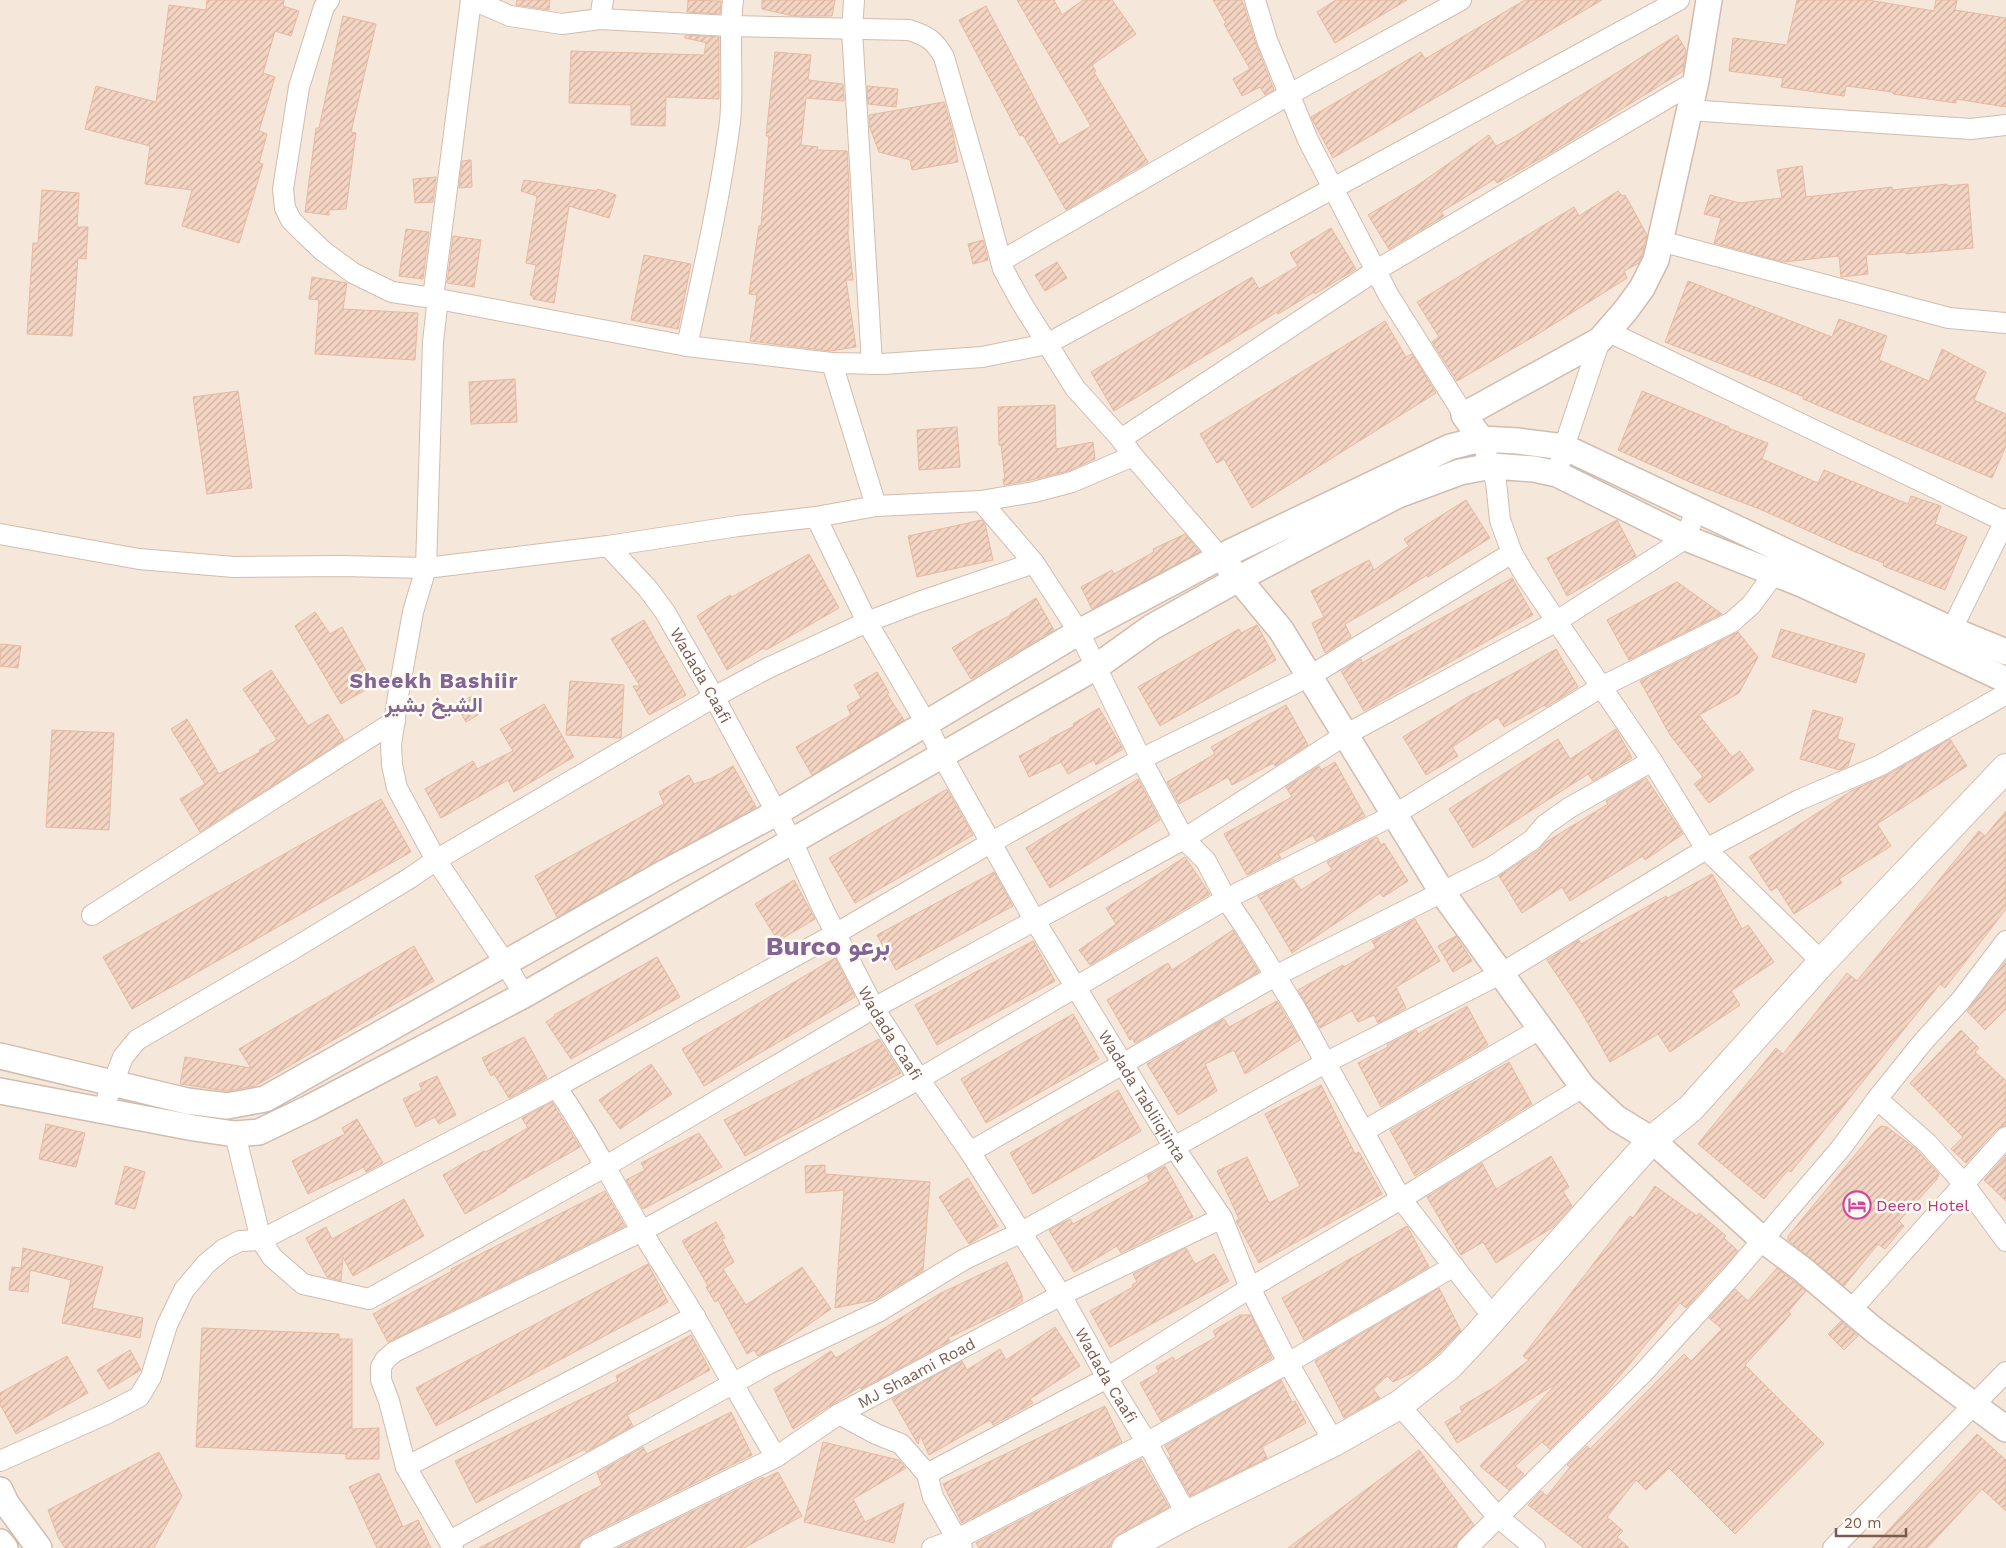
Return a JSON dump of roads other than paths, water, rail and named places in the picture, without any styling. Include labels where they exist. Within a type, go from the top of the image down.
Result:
[{"type":"main road","points":[[1126,1548],[1186,1515],[1334,1442],[1398,1405],[1448,1366],[1652,1140],[1691,1108],[1822,962],[2006,768]]},
{"type":"street","points":[[329,0],[324,7],[299,87],[284,181],[285,208],[291,220],[322,251],[353,273],[392,292],[436,298],[687,346],[832,362],[872,364],[982,357],[1047,344],[1679,0]]},
{"type":"street","points":[[524,995],[506,963],[436,860],[397,788],[391,745],[413,612],[426,568],[436,298],[472,0],[510,16],[562,24],[602,9],[730,26],[909,30],[925,35],[936,44],[944,57],[1003,269],[1075,388],[1121,439],[1133,456],[1281,630],[1442,892],[1583,1087],[1616,1118],[1652,1140],[1763,1240],[1874,1330],[2006,1429]]},
{"type":"street","points":[[687,346],[720,191],[730,119],[730,26],[733,0]]},
{"type":"street","points":[[854,0],[852,30],[872,364]]},
{"type":"street","points":[[1255,0],[1267,40],[1308,140],[1375,271],[1464,415],[1481,439],[1492,466],[1498,496],[1500,520],[1512,553],[1652,762],[1706,849],[1822,962]]},
{"type":"street","points":[[1001,261],[1290,94],[1461,0]]},
{"type":"street","points":[[1464,415],[1604,335],[1642,288],[1656,260],[1696,81],[1709,0]]},
{"type":"street","points":[[1121,439],[1375,271],[1696,81]]},
{"type":"street","points":[[1688,110],[1971,129],[2006,125]]},
{"type":"street","points":[[1660,241],[1949,318],[2006,323]]},
{"type":"street","points":[[1558,474],[1564,447],[1604,335]]},
{"type":"street","points":[[1604,335],[2006,521],[1946,640]]},
{"type":"street","points":[[832,362],[876,506]]},
{"type":"street","points":[[0,1056],[187,1101],[227,1106],[265,1099],[666,872],[776,813],[1079,632],[1220,557],[1450,448],[1481,439],[1518,441],[1564,447],[1696,510],[1808,575],[1946,640],[2006,680]]},
{"type":"street","points":[[0,534],[140,559],[234,567],[342,566],[426,568],[608,546],[738,526],[816,517],[876,506],[981,501],[1034,492],[1072,482],[1133,456]]},
{"type":"street","points":[[0,1091],[102,1112],[236,1134],[259,1132],[309,1108],[524,995],[941,754],[1096,667],[1152,627],[1238,579],[1398,495],[1460,472],[1492,466],[1534,469],[1558,474],[1686,538],[1774,574],[1808,575]]},
{"type":"street","points":[[981,501],[1034,564],[1079,632],[1141,759],[1184,838],[1206,861],[1226,899],[1296,1009],[1401,1199],[1493,1317]]},
{"type":"street","points":[[236,1134],[261,1240],[272,1257],[303,1284],[369,1299],[606,1166],[874,1008],[1184,838],[1345,735],[1557,621],[1686,538],[1696,510]]},
{"type":"street","name":"Wadada Tabliiqiinta","points":[[816,517],[868,622],[1035,921],[1174,1147],[1222,1218],[1250,1288],[1288,1363],[1334,1442]]},
{"type":"street","name":"Wadada Caafi","points":[[608,546],[648,589],[665,612],[714,697],[792,841],[823,909],[874,1008],[919,1079],[970,1152],[1061,1295],[1186,1515]]},
{"type":"street","points":[[0,1461],[108,1413],[138,1397],[151,1378],[167,1325],[184,1290],[206,1264],[224,1249],[240,1241],[261,1240],[556,1088],[836,933],[992,842],[1141,759],[1310,676],[1512,553]]},
{"type":"street","points":[[102,1112],[123,1057],[137,1040],[288,952],[436,860],[714,697],[766,669],[868,622],[919,602],[1034,564]]},
{"type":"street","points":[[1774,574],[1751,605],[1732,622],[1601,687],[1394,814],[1226,899],[919,1079],[642,1231],[394,1352],[385,1360],[381,1367],[380,1380],[389,1401],[406,1467],[451,1544],[768,1364],[878,1312],[966,1259],[1020,1233],[1325,1063],[1502,973],[1706,849],[1799,800],[1880,765],[2006,694]]},
{"type":"street","points":[[1946,640],[2006,652]]},
{"type":"street","points":[[92,915],[395,720]]},
{"type":"street","points":[[970,1152],[1275,976],[1492,867],[1532,840],[1545,826],[1569,808],[1652,762]]},
{"type":"street","points":[[1467,1548],[1643,1373],[1736,1272],[1841,1148],[1877,1099],[1922,1043],[1961,1000],[2006,940]]},
{"type":"street","points":[[1364,1131],[1540,1029]]},
{"type":"street","points":[[927,1474],[1107,1378],[1250,1288],[1401,1199],[1583,1087]]},
{"type":"street","points":[[556,1088],[571,1108],[606,1166],[642,1231],[776,1457]]},
{"type":"street","points":[[1877,1099],[1927,1143],[1964,1184],[2006,1241]]},
{"type":"street","points":[[1851,1310],[2006,1137]]},
{"type":"street","name":"MJ Shaami Road","points":[[590,1548],[776,1457],[839,1414],[1061,1295],[1222,1218]]},
{"type":"street","points":[[932,1548],[960,1544],[1146,1443],[1454,1266]]},
{"type":"street","points":[[406,1467],[694,1316]]},
{"type":"street","points":[[1833,1548],[2006,1372]]},
{"type":"street","points":[[1398,1405],[1498,1517],[1535,1548]]},
{"type":"street","points":[[839,1414],[876,1434],[901,1444],[927,1474],[934,1497],[960,1544]]},
{"type":"street","points":[[0,1490],[6,1503],[39,1548]]},
{"type":"street","points":[[0,1542],[5,1548]]},
{"type":"place","name":"Deero Hotel","points":[[1857,1205]]},
{"type":"district","name":"Sheekh Bashiir الشيخ بشير","points":[[434,692]]},
{"type":"district","name":"Burco برعو","points":[[828,946]]}]
